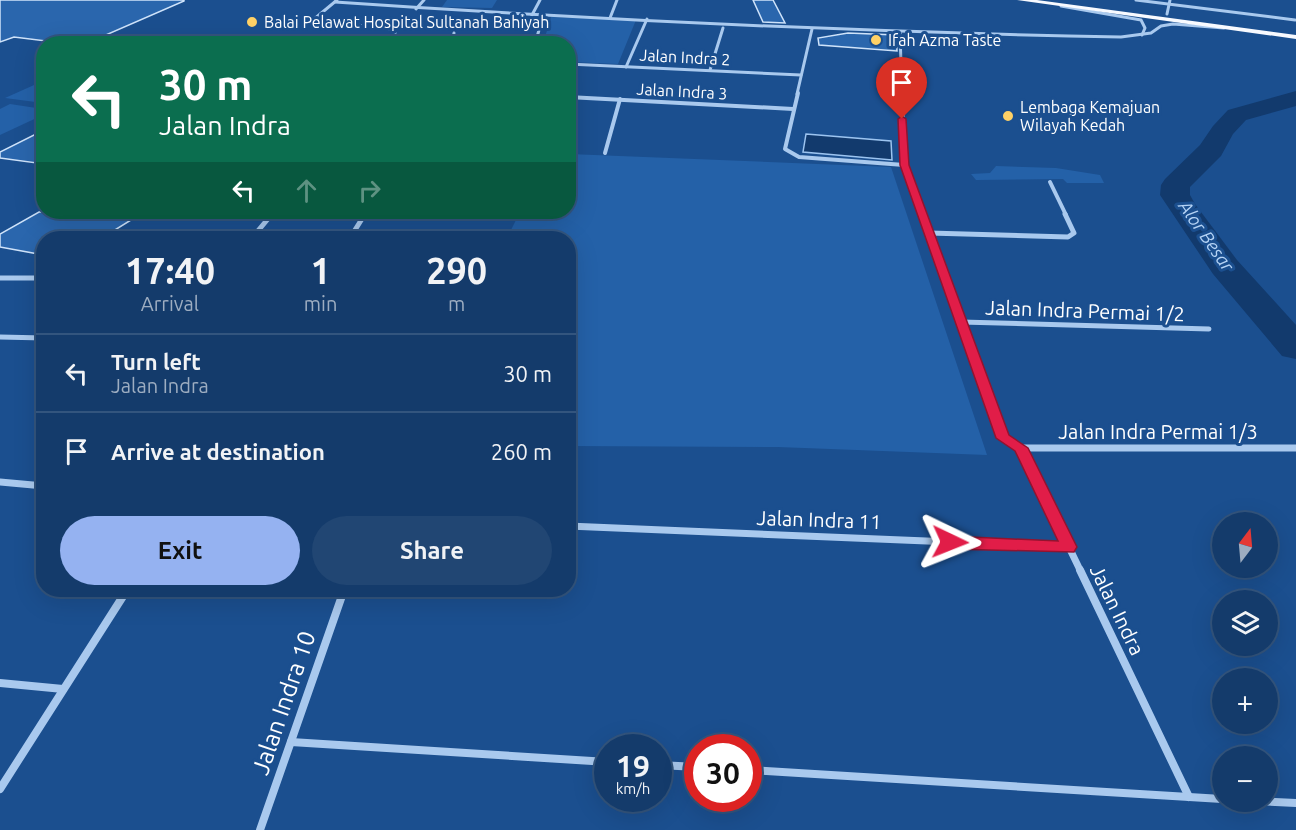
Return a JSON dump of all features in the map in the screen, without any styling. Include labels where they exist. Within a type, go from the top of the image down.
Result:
[{"type":"highway","points":[[1021,0],[1167,14],[1296,32]]},
{"type":"highway","points":[[1054,2],[1296,37]]},
{"type":"street","points":[[416,9],[424,0]]},
{"type":"street","points":[[532,15],[540,0]]},
{"type":"street","points":[[610,18],[617,0]]},
{"type":"street","points":[[1136,0],[1169,2],[1295,20]]},
{"type":"street","points":[[394,36],[395,33],[391,29],[313,20],[336,1],[416,9],[900,33],[1142,35],[1151,33],[1161,26],[1173,24],[1251,31]]},
{"type":"street","points":[[1054,2],[1141,20],[1146,28],[1142,35]]},
{"type":"street","points":[[1167,14],[1169,2]]},
{"type":"street","points":[[538,36],[543,16]]},
{"type":"street","points":[[626,67],[647,19]]},
{"type":"street","points":[[710,70],[723,28]]},
{"type":"street","points":[[812,29],[785,149],[799,157],[904,165]]},
{"type":"street","name":"Jalan Indra","points":[[900,33],[904,165],[1003,438],[1021,448],[1189,797]]},
{"type":"street","name":"Jalan Indra 2","points":[[576,64],[801,75]]},
{"type":"street","name":"Jalan Indra 3","points":[[576,97],[793,109]]},
{"type":"street","points":[[605,153],[620,99]]},
{"type":"street","points":[[929,233],[1068,237],[1074,232],[1050,182]]},
{"type":"street","points":[[258,231],[267,219]]},
{"type":"street","points":[[0,278],[36,279]]},
{"type":"street","name":"Jalan Indra Permai 1/2","points":[[961,322],[1209,329]]},
{"type":"street","points":[[0,337],[36,338]]},
{"type":"street","name":"Jalan Indra Permai 1/3","points":[[1021,448],[1296,448]]},
{"type":"street","points":[[0,482],[36,485]]},
{"type":"street","name":"Jalan Indra 11","points":[[576,526],[1069,547]]},
{"type":"street","points":[[0,789],[122,597]]},
{"type":"street","name":"Jalan Indra 10","points":[[260,830],[342,597]]},
{"type":"street","points":[[0,683],[63,689]]},
{"type":"street","points":[[291,742],[594,761]]},
{"type":"street","points":[[762,771],[1212,798]]},
{"type":"street","points":[[1278,802],[1296,803]]},
{"type":"shaded area","points":[[447,0],[497,0],[492,8],[442,7]]},
{"type":"shaded area","points":[[551,17],[636,20],[618,64],[576,62],[576,36],[545,36]]},
{"type":"shaded area","points":[[36,84],[36,102],[5,98]]},
{"type":"shaded area","points":[[10,104],[36,108],[36,118],[0,135],[0,109]]},
{"type":"shaded area","points":[[806,134],[891,141],[892,160],[803,152]]},
{"type":"shaded area","points":[[576,154],[891,167],[987,455],[778,447],[576,446],[576,231],[510,231],[516,219],[576,219]]},
{"type":"shaded area","points":[[996,166],[1056,168],[1100,175],[1104,183],[1067,183],[1063,179],[976,180],[971,174],[990,173]]},
{"type":"building","points":[[0,0],[184,0],[104,36],[36,36],[36,40],[14,37],[0,42]]},
{"type":"building","points":[[753,0],[773,0],[785,23],[763,22]]},
{"type":"building","points":[[848,33],[896,35],[897,51],[819,45],[818,38]]},
{"type":"building","points":[[36,134],[36,163],[0,158],[0,152]]},
{"type":"building","points":[[36,214],[36,219],[133,219],[113,231],[36,231],[36,254],[0,247],[0,234]]},
{"type":"waterway","name":"Alor Besar","points":[[1296,98],[1237,115],[1222,131],[1211,150],[1175,185],[1175,195],[1181,206],[1225,267],[1296,348]]},
{"type":"place","name":"Balai Pelawat Hospital Sultanah Bahiyah","points":[[252,22]]},
{"type":"place","name":"Ifah Azma Taste","points":[[876,40]]},
{"type":"place","name":"Lembaga Kemajuan Wilayah Kedah","points":[[1008,116]]},
{"type":"route","points":[[902,119],[904,165],[1003,438],[1021,448],[1069,547],[950,542]]}]
